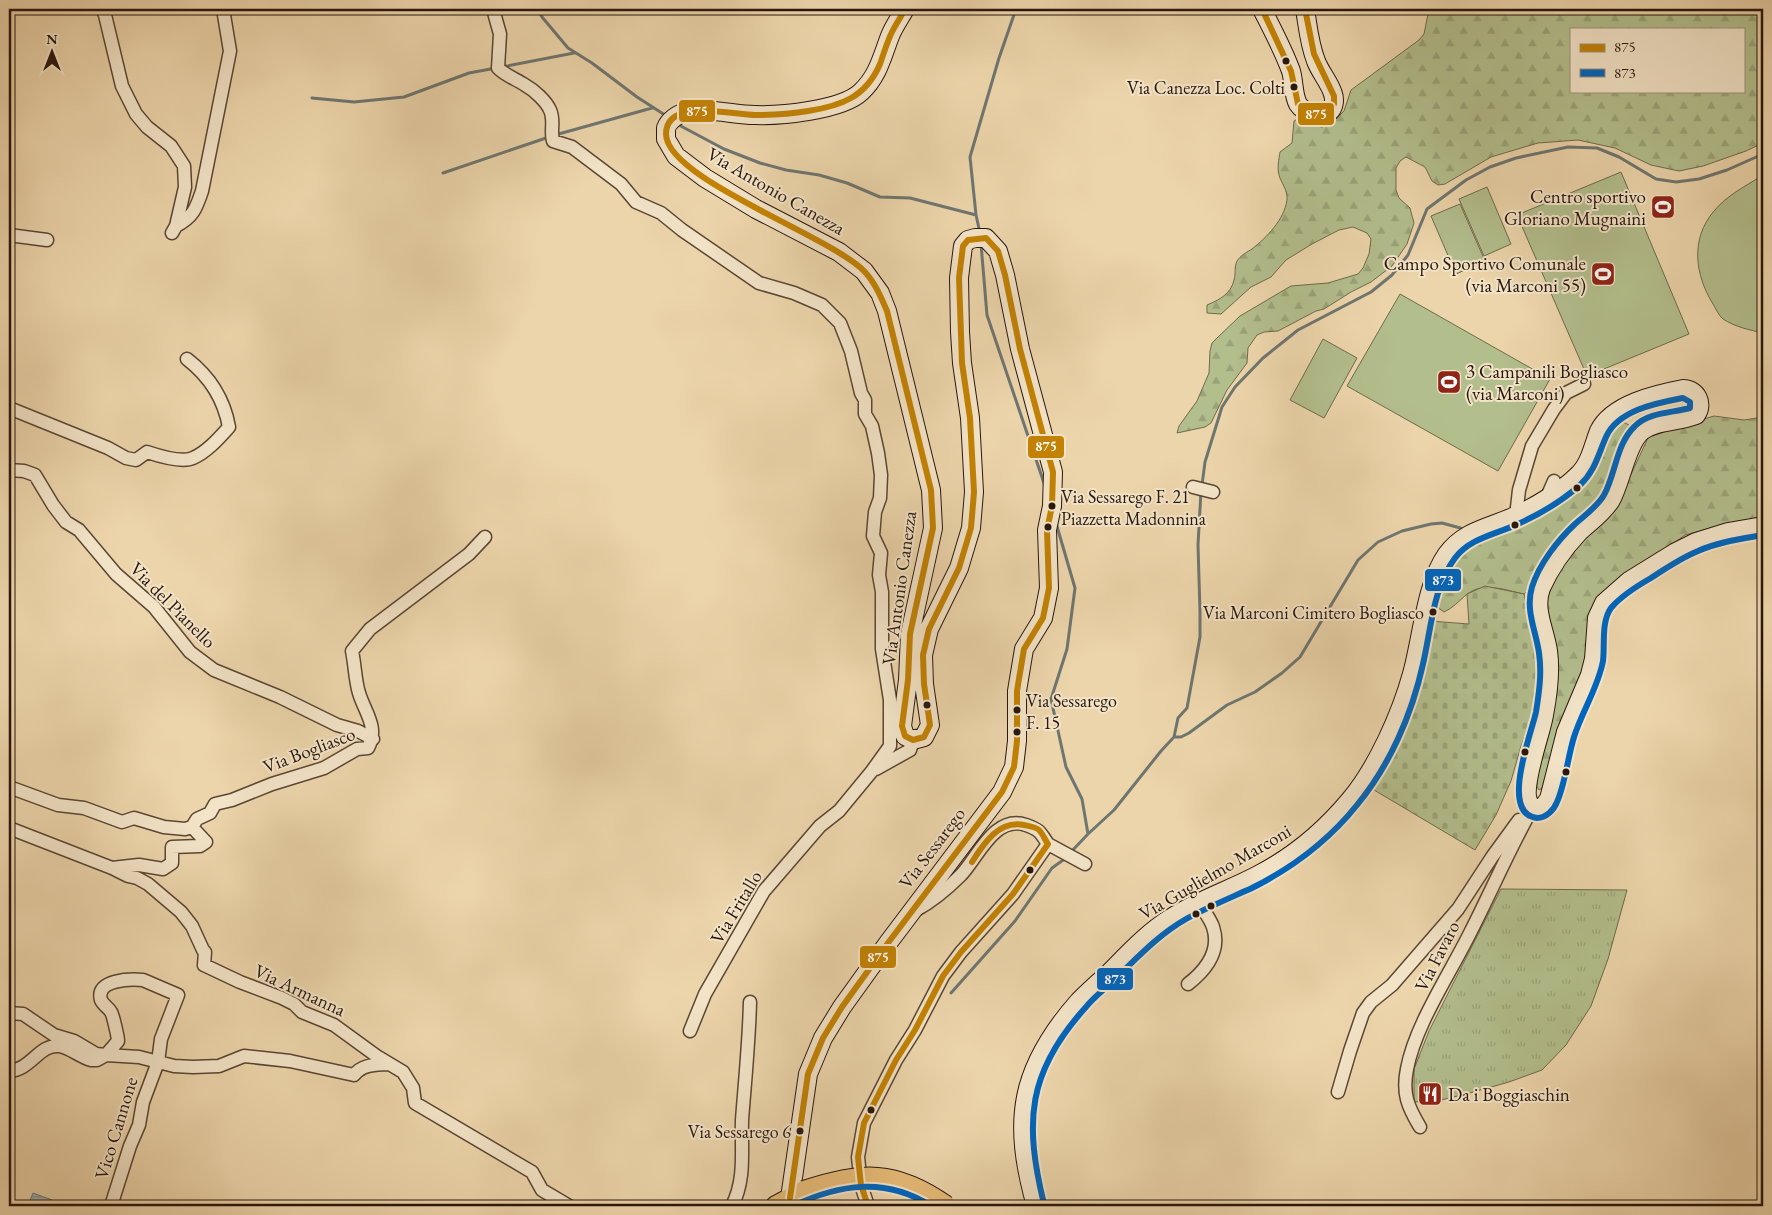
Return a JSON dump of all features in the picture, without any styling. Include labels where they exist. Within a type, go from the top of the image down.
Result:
[{"type":"main road","points":[[790,1200],[845,1180],[875,1177],[900,1181],[926,1192],[946,1206]]},
{"type":"street","points":[[102,9],[105,14],[122,86],[136,114],[147,128],[171,146],[184,166],[185,187],[172,228],[186,221],[196,210],[202,191],[230,51],[223,9]]},
{"type":"street","name":"Via Fritallo","points":[[493,9],[500,34],[498,68],[504,74],[526,85],[550,109],[554,124],[551,134],[553,141],[572,147],[620,184],[636,202],[661,213],[682,230],[759,283],[794,293],[822,305],[840,323],[851,351],[861,393],[866,400],[865,414],[872,426],[881,475],[880,498],[875,512],[873,536],[881,553],[879,575],[882,592],[882,649],[890,700],[890,746],[839,811],[820,826],[764,891],[705,994],[690,1031]]},
{"type":"street","name":"Via Antonio Canezza","points":[[905,9],[891,33],[875,77],[859,94],[833,106],[782,115],[685,112],[671,121],[666,128],[666,139],[676,156],[705,178],[747,204],[839,252],[864,271],[880,293],[887,311],[929,480],[933,512],[931,541],[910,634],[908,680],[902,726],[905,736],[914,740],[924,737],[930,725],[924,684],[923,655],[928,629],[959,568],[971,528],[974,484],[970,418],[961,348],[958,278],[963,246],[968,240],[980,238],[998,251],[1005,275],[1020,349],[1053,472],[1052,506]]},
{"type":"street","points":[[1262,9],[1274,31],[1291,73],[1299,105],[1308,112],[1320,114],[1330,111],[1334,98],[1308,38],[1305,9]]},
{"type":"street","points":[[9,235],[47,240]]},
{"type":"street","points":[[9,408],[108,448],[126,458],[136,460],[147,452],[168,458],[192,459],[206,449],[229,427],[226,410],[213,386],[199,369],[186,359]]},
{"type":"street","points":[[1516,516],[1518,490],[1532,446],[1566,393],[1584,384]]},
{"type":"street","name":"Via Guglielmo Marconi","points":[[1036,1206],[1026,1159],[1022,1127],[1024,1101],[1030,1079],[1038,1062],[1056,1030],[1080,1000],[1143,939],[1171,918],[1260,874],[1315,837],[1349,802],[1363,784],[1401,709],[1412,674],[1431,589],[1437,571],[1448,553],[1468,535],[1516,516],[1578,476],[1587,464],[1604,422],[1628,405],[1683,389],[1690,390],[1698,397],[1699,408],[1696,415],[1654,425],[1640,432],[1630,450],[1610,502],[1562,552],[1541,590],[1539,613],[1546,642],[1549,673],[1544,718],[1528,782],[1531,805]]},
{"type":"street","name":"Via del Pianello","points":[[9,470],[24,471],[35,475],[66,522],[79,530],[116,574],[154,607],[190,652],[214,670],[272,694],[337,725],[358,731],[372,739]]},
{"type":"street","points":[[1547,497],[1554,481]]},
{"type":"street","points":[[1192,487],[1213,492]]},
{"type":"street","name":"Via Sessarego","points":[[790,1200],[808,1074],[819,1047],[842,1007],[909,914],[1002,792],[1014,767],[1017,741],[1017,691],[1024,649],[1043,618],[1049,588],[1047,530],[1052,506]]},
{"type":"street","points":[[1338,1092],[1363,1013],[1371,1002],[1392,985],[1458,909],[1492,857],[1531,805],[1538,809],[1543,807],[1550,799],[1566,732],[1590,675],[1594,659],[1597,618],[1604,603],[1629,581],[1696,542],[1728,532],[1763,526]]},
{"type":"street","name":"Via Bogliasco","points":[[192,827],[197,819],[210,813],[215,804],[232,800],[272,784],[324,768],[357,749],[368,748],[372,739],[370,717],[359,694],[352,651],[370,629],[468,554],[485,537]]},
{"type":"street","points":[[872,771],[910,750],[914,740]]},
{"type":"street","points":[[9,787],[58,805],[84,808],[122,822],[134,818],[164,827],[185,829],[192,827],[206,842],[200,846],[172,846],[172,863],[163,869],[139,865],[112,868]]},
{"type":"street","name":"Via Favaro","points":[[1420,1127],[1408,1107],[1405,1087],[1407,1070],[1413,1049],[1438,993],[1531,805]]},
{"type":"street","points":[[909,914],[935,900],[966,870],[979,850],[994,833],[1007,824],[1020,823],[1039,830],[1048,844],[1080,861]]},
{"type":"street","name":"Via Armanna","points":[[9,828],[148,884],[181,912],[192,926],[205,952],[204,965],[240,982],[282,998],[294,1004],[302,1012],[334,1025],[388,1064],[403,1072],[413,1088],[415,1103],[532,1172],[542,1190],[569,1206]]},
{"type":"street","points":[[868,1206],[861,1185],[858,1156],[864,1123],[896,1060],[915,1030],[943,976],[961,952],[1013,894],[1048,844]]},
{"type":"street","points":[[1188,984],[1202,973],[1210,960],[1216,943],[1212,926],[1199,903]]},
{"type":"street","points":[[9,1071],[22,1068],[42,1050],[52,1046],[67,1048],[77,1055],[91,1060],[97,1060],[106,1055],[118,1041],[112,1012],[102,1002],[100,995],[103,988],[113,981],[143,980],[178,995],[161,1039],[158,1062]]},
{"type":"street","points":[[732,1206],[738,1194],[743,1167],[741,1144],[750,1028],[750,1002]]},
{"type":"street","points":[[9,1013],[23,1014],[54,1035],[74,1041],[96,1054],[139,1057],[174,1066],[219,1066],[244,1056],[290,1061],[354,1075],[359,1068],[388,1064]]},
{"type":"street","name":"Vico Cannone","points":[[111,1206],[130,1146],[139,1125],[142,1102],[158,1062]]},
{"type":"green space","points":[[1429,9],[1763,9],[1763,143],[1703,166],[1679,171],[1651,165],[1615,148],[1578,140],[1538,143],[1491,157],[1445,184],[1438,185],[1432,181],[1425,167],[1406,157],[1400,161],[1396,168],[1396,190],[1399,198],[1410,208],[1414,223],[1407,244],[1392,266],[1371,282],[1324,309],[1316,311],[1278,331],[1264,332],[1257,335],[1248,348],[1247,363],[1227,390],[1211,423],[1205,427],[1177,433],[1179,426],[1197,401],[1209,373],[1212,343],[1240,316],[1291,286],[1328,283],[1358,274],[1363,268],[1369,254],[1371,239],[1367,233],[1353,227],[1339,230],[1286,260],[1271,277],[1251,287],[1221,314],[1207,313],[1207,305],[1220,299],[1230,289],[1234,280],[1238,259],[1263,239],[1279,221],[1287,200],[1278,169],[1280,152],[1292,143],[1294,121],[1300,117],[1309,124],[1322,127],[1333,122],[1344,111],[1351,90],[1419,40],[1424,34]]},
{"type":"green space","name":"Campo Sportivo Comunale (via Marconi 55)","points":[[1621,172],[1689,334],[1587,376],[1517,215]]},
{"type":"green space","points":[[1763,175],[1763,333],[1738,326],[1722,318],[1702,281],[1699,269],[1698,245],[1706,222],[1719,205],[1731,195]]},
{"type":"green space","points":[[1487,187],[1511,244],[1484,256],[1459,199]]},
{"type":"green space","points":[[1460,204],[1485,261],[1456,274],[1431,216]]},
{"type":"green space","name":"3 Campanili Bogliasco (via Marconi)","points":[[1400,294],[1550,379],[1498,471],[1347,386]]},
{"type":"green space","points":[[1323,339],[1357,358],[1324,418],[1290,400]]},
{"type":"green space","points":[[1714,416],[1744,420],[1763,417],[1763,517],[1734,522],[1685,535],[1601,597],[1590,664],[1546,781],[1539,790],[1537,787],[1537,773],[1552,721],[1557,691],[1557,659],[1546,601],[1557,574],[1569,554],[1618,502],[1648,438],[1654,434]]},
{"type":"green space","points":[[1619,420],[1629,425],[1633,431],[1606,497],[1534,585],[1524,594],[1502,589],[1480,588],[1466,595],[1444,612],[1431,603],[1443,568],[1465,547],[1500,532],[1552,505],[1608,429]]},
{"type":"green space","points":[[1485,586],[1524,594],[1541,664],[1532,717],[1511,781],[1496,815],[1475,850],[1369,787],[1430,621],[1469,624],[1467,594]]},
{"type":"green space","points":[[1501,889],[1627,890],[1608,959],[1591,1006],[1566,1045],[1542,1070],[1509,1082],[1466,1094],[1437,1101],[1414,1102],[1414,1069],[1429,1031]]},
{"type":"water","points":[[33,1193],[52,1200],[50,1206],[38,1206],[29,1203]]},
{"type":"waterway","points":[[537,9],[568,48],[668,117]]},
{"type":"waterway","points":[[980,233],[976,215],[970,157],[999,58],[1016,9]]},
{"type":"waterway","points":[[502,67],[574,53]]},
{"type":"waterway","points":[[312,98],[354,102],[404,97],[469,73],[496,68]]},
{"type":"waterway","points":[[555,135],[652,108]]},
{"type":"waterway","points":[[677,124],[724,149],[760,163],[786,170],[819,175],[847,183],[880,197],[910,198],[976,215]]},
{"type":"waterway","points":[[443,173],[549,137]]},
{"type":"waterway","points":[[1202,485],[1205,462],[1222,407],[1235,387],[1263,358],[1298,330],[1371,292],[1392,275],[1408,255],[1427,209],[1466,180],[1490,167],[1516,158],[1568,147],[1597,148],[1619,157],[1656,179],[1676,182],[1699,179],[1727,170],[1763,154]]},
{"type":"waterway","points":[[981,244],[987,315],[1045,486]]},
{"type":"waterway","points":[[1088,834],[1114,810],[1174,737],[1178,718],[1187,708],[1200,637],[1198,545],[1201,491]]},
{"type":"waterway","points":[[1056,523],[1075,588],[1067,649],[1051,699],[1066,767],[1082,799],[1088,834],[1070,853]]},
{"type":"waterway","points":[[1174,737],[1181,737],[1189,733],[1227,705],[1255,692],[1282,673],[1300,657],[1358,560],[1378,542],[1402,531],[1431,524],[1442,523],[1464,529]]},
{"type":"waterway","points":[[951,993],[1015,921],[1052,868],[1066,858]]},
{"type":"transit line","name":"875","points":[[790,1198],[808,1074],[823,1038],[842,1007],[888,943],[1002,792],[1014,767],[1017,741],[1017,691],[1024,649],[1043,618],[1049,588],[1047,530],[1052,506],[1053,472],[1020,349],[1005,275],[998,251],[986,238],[968,240],[963,246],[959,278],[962,363],[970,418],[974,492],[971,528],[959,568],[929,629],[923,655],[924,684],[930,725],[924,737],[913,740],[905,736],[902,726],[908,680],[910,634],[933,528],[931,490],[887,311],[875,285],[865,272],[847,258],[754,207],[693,170],[673,151],[666,134],[669,123],[677,115],[688,112],[717,111],[775,115],[820,109],[842,103],[860,92],[874,75],[890,36],[905,9]]},
{"type":"transit line","name":"875","points":[[1262,9],[1291,71],[1298,104],[1304,110],[1316,114],[1325,114],[1331,110],[1334,104],[1334,96],[1314,54],[1305,9]]},
{"type":"transit line","name":"873","points":[[1044,1204],[1034,1148],[1033,1123],[1035,1099],[1042,1076],[1052,1054],[1066,1031],[1089,1003],[1140,955],[1176,925],[1281,872],[1322,841],[1357,805],[1380,773],[1406,720],[1413,702],[1426,651],[1437,595],[1448,569],[1461,551],[1484,537],[1510,528],[1534,516],[1573,491],[1589,474],[1606,437],[1619,420],[1650,405],[1683,398],[1690,402],[1690,408],[1654,415],[1635,426],[1624,441],[1604,495],[1562,537],[1544,561],[1535,578],[1530,596],[1530,612],[1539,653],[1540,683],[1536,712],[1525,753],[1519,788],[1520,803],[1526,813],[1537,818],[1544,817],[1552,811],[1560,795],[1574,737],[1601,671],[1605,626],[1611,608],[1635,588],[1692,554],[1722,543],[1763,535]]},
{"type":"transit line","name":"875","points":[[868,1206],[861,1185],[858,1157],[864,1123],[896,1060],[915,1030],[943,976],[961,952],[1013,894],[1048,844],[1036,828],[1015,824],[993,834],[972,862]]},
{"type":"transit line","name":"873","points":[[793,1206],[810,1198],[828,1193],[862,1187],[880,1187],[897,1191],[931,1206]]},
{"type":"place","name":"Via Canezza Loc. Colti","points":[[1294,87]]},
{"type":"place","name":"Centro sportivo Gloriano Mugnaini","points":[[1663,207]]},
{"type":"place","name":"Campo Sportivo Comunale (via Marconi 55)","points":[[1603,274]]},
{"type":"place","name":"3 Campanili Bogliasco (via Marconi)","points":[[1449,382]]},
{"type":"place","name":"Via Sessarego F. 21 Piazzetta Madonnina","points":[[1052,506]]},
{"type":"place","name":"Via Marconi Cimitero Bogliasco","points":[[1433,612]]},
{"type":"place","name":"Via Sessarego F. 15","points":[[1017,710]]},
{"type":"place","name":"Da i Boggiaschin","points":[[1430,1094]]},
{"type":"place","name":"Via Sessarego 6","points":[[800,1131]]}]
